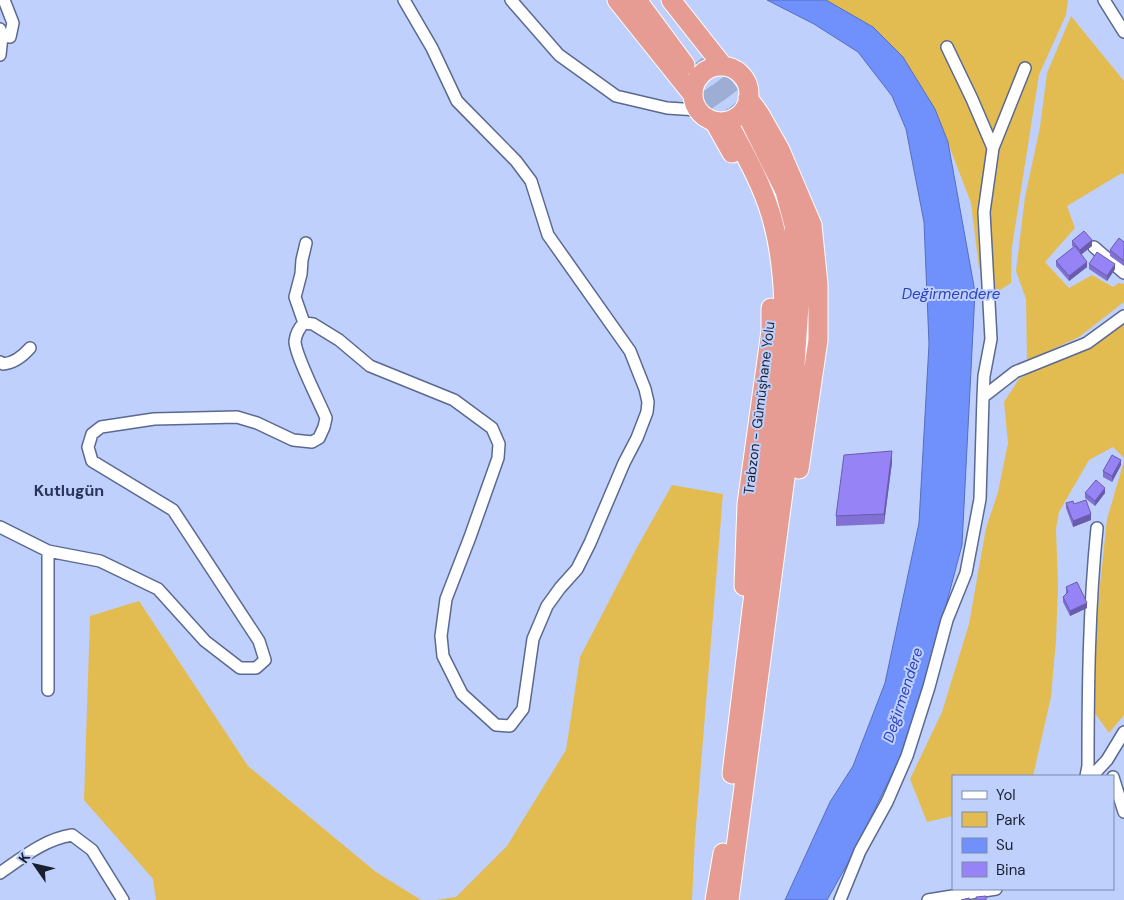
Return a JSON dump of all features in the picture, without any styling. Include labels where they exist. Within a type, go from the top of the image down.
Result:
[{"type":"highway","name":"Trabzon - Gümüşhane Yolu","points":[[617,0],[708,119],[714,121],[745,176],[757,208],[765,240],[771,285],[771,331],[747,504],[744,677]]},
{"type":"highway","points":[[637,0],[695,63],[659,0]]},
{"type":"highway","name":"Trabzon - Gümüşhane Yolu","points":[[671,0],[723,66],[737,71],[743,76],[748,90],[748,98],[759,113],[780,150],[812,225],[818,284],[818,340],[787,541],[764,637]]},
{"type":"highway","points":[[696,102],[697,80],[702,74],[715,67],[723,66]]},
{"type":"highway","points":[[714,121],[722,122],[736,117],[742,112],[748,98]]},
{"type":"highway","name":"Trabzon - Gümüşhane Yolu","points":[[730,900],[790,440],[800,290],[794,225],[785,191],[749,119]]},
{"type":"highway","name":"Trabzon - Gümüşhane Yolu","points":[[715,900],[720,873],[784,338],[784,292],[771,215],[756,175],[732,130]]},
{"type":"street","points":[[0,55],[1,33],[10,37],[13,22],[4,0]]},
{"type":"street","points":[[304,323],[313,324],[339,340],[370,366],[454,400],[492,428],[499,444],[498,458],[446,599],[441,636],[443,656],[462,694],[496,725],[510,726],[523,709],[533,639],[540,622],[547,606],[560,588],[578,570],[624,463],[637,438],[648,402],[630,351],[548,235],[531,181],[516,161],[457,101],[432,48],[404,0]]},
{"type":"street","points":[[510,0],[559,55],[616,96],[667,108],[696,102]]},
{"type":"street","points":[[1104,0],[1124,32]]},
{"type":"street","points":[[947,47],[993,148]]},
{"type":"street","points":[[840,900],[860,851],[887,802],[907,756],[929,687],[947,620],[966,573],[980,499],[984,376],[991,340],[984,212],[993,148],[1025,68]]},
{"type":"street","points":[[304,323],[295,297],[306,243]]},
{"type":"street","points":[[1094,247],[1124,273]]},
{"type":"street","points":[[983,397],[1015,372],[1087,343],[1124,316]]},
{"type":"street","points":[[0,527],[48,551],[100,560],[158,589],[205,641],[240,668],[256,668],[265,660],[259,641],[173,510],[92,461],[88,447],[92,434],[101,427],[154,419],[238,417],[257,423],[293,440],[312,442],[319,438],[326,418],[303,366],[295,342],[298,331],[304,323]]},
{"type":"street","points":[[0,362],[11,364],[30,348]]},
{"type":"street","points":[[1086,775],[1088,766],[1088,674],[1091,585],[1097,528]]},
{"type":"street","points":[[48,551],[48,690]]},
{"type":"street","points":[[1093,775],[1107,760],[1124,732]]},
{"type":"street","points":[[1107,760],[1112,775]]},
{"type":"street","points":[[1114,780],[1124,812]]},
{"type":"street","points":[[0,873],[57,837],[72,835],[92,850],[123,900]]},
{"type":"street","points":[[928,900],[990,890]]},
{"type":"green space","points":[[826,0],[1068,0],[1066,15],[1039,75],[1012,247],[1011,283],[994,294],[979,268],[971,203],[935,109],[903,57],[873,27]]},
{"type":"green space","points":[[1071,16],[1124,81],[1124,175],[1122,173],[1067,206],[1075,228],[1045,262],[1069,288],[1092,275],[1113,287],[1119,283],[1124,284],[1124,302],[1079,337],[1027,361],[1026,299],[1016,271],[1025,197],[1040,127],[1047,73]]},
{"type":"green space","points":[[1124,320],[1124,458],[1113,447],[1089,460],[1059,512],[1056,529],[1058,585],[1056,640],[1051,697],[1033,775],[952,775],[952,816],[927,822],[910,779],[942,712],[969,624],[986,528],[998,492],[1008,443],[1004,402],[1019,379]]},
{"type":"green space","points":[[1124,461],[1124,715],[1109,733],[1092,709],[1099,595],[1107,519]]},
{"type":"green space","points":[[672,485],[723,494],[695,838],[692,900],[436,900],[456,897],[507,846],[566,750],[580,657]]},
{"type":"green space","points":[[139,601],[248,766],[376,872],[421,900],[156,900],[153,879],[84,800],[90,616]]},
{"type":"water","name":"Değirmendere","points":[[767,0],[826,0],[873,27],[903,57],[935,109],[948,142],[975,292],[962,545],[912,733],[853,854],[827,900],[785,900],[830,802],[853,766],[885,683],[919,523],[929,344],[924,222],[906,129],[892,96],[858,52],[814,24]]},
{"type":"building","points":[[1084,231],[1092,240],[1080,250],[1072,241]]},
{"type":"building","points":[[1119,238],[1124,242],[1124,261],[1110,250]]},
{"type":"building","points":[[1075,246],[1087,262],[1069,276],[1056,261]]},
{"type":"building","points":[[1097,252],[1115,264],[1107,276],[1089,264]]},
{"type":"building","points":[[892,451],[884,514],[836,516],[844,455]]},
{"type":"building","points":[[1112,455],[1121,460],[1112,476],[1103,471]]},
{"type":"building","points":[[1096,480],[1105,488],[1095,501],[1085,493]]},
{"type":"building","points":[[1086,500],[1091,514],[1073,521],[1066,503],[1073,501],[1074,504]]},
{"type":"building","points":[[1077,582],[1087,603],[1070,611],[1063,597],[1068,592],[1066,587]]},
{"type":"building","points":[[986,896],[986,900],[976,900],[976,897]]},
{"type":"tunnel","points":[[702,58],[749,119]]},
{"type":"tunnel","points":[[688,68],[732,130]]},
{"type":"district","name":"Kutlugün","points":[[69,490]]}]
